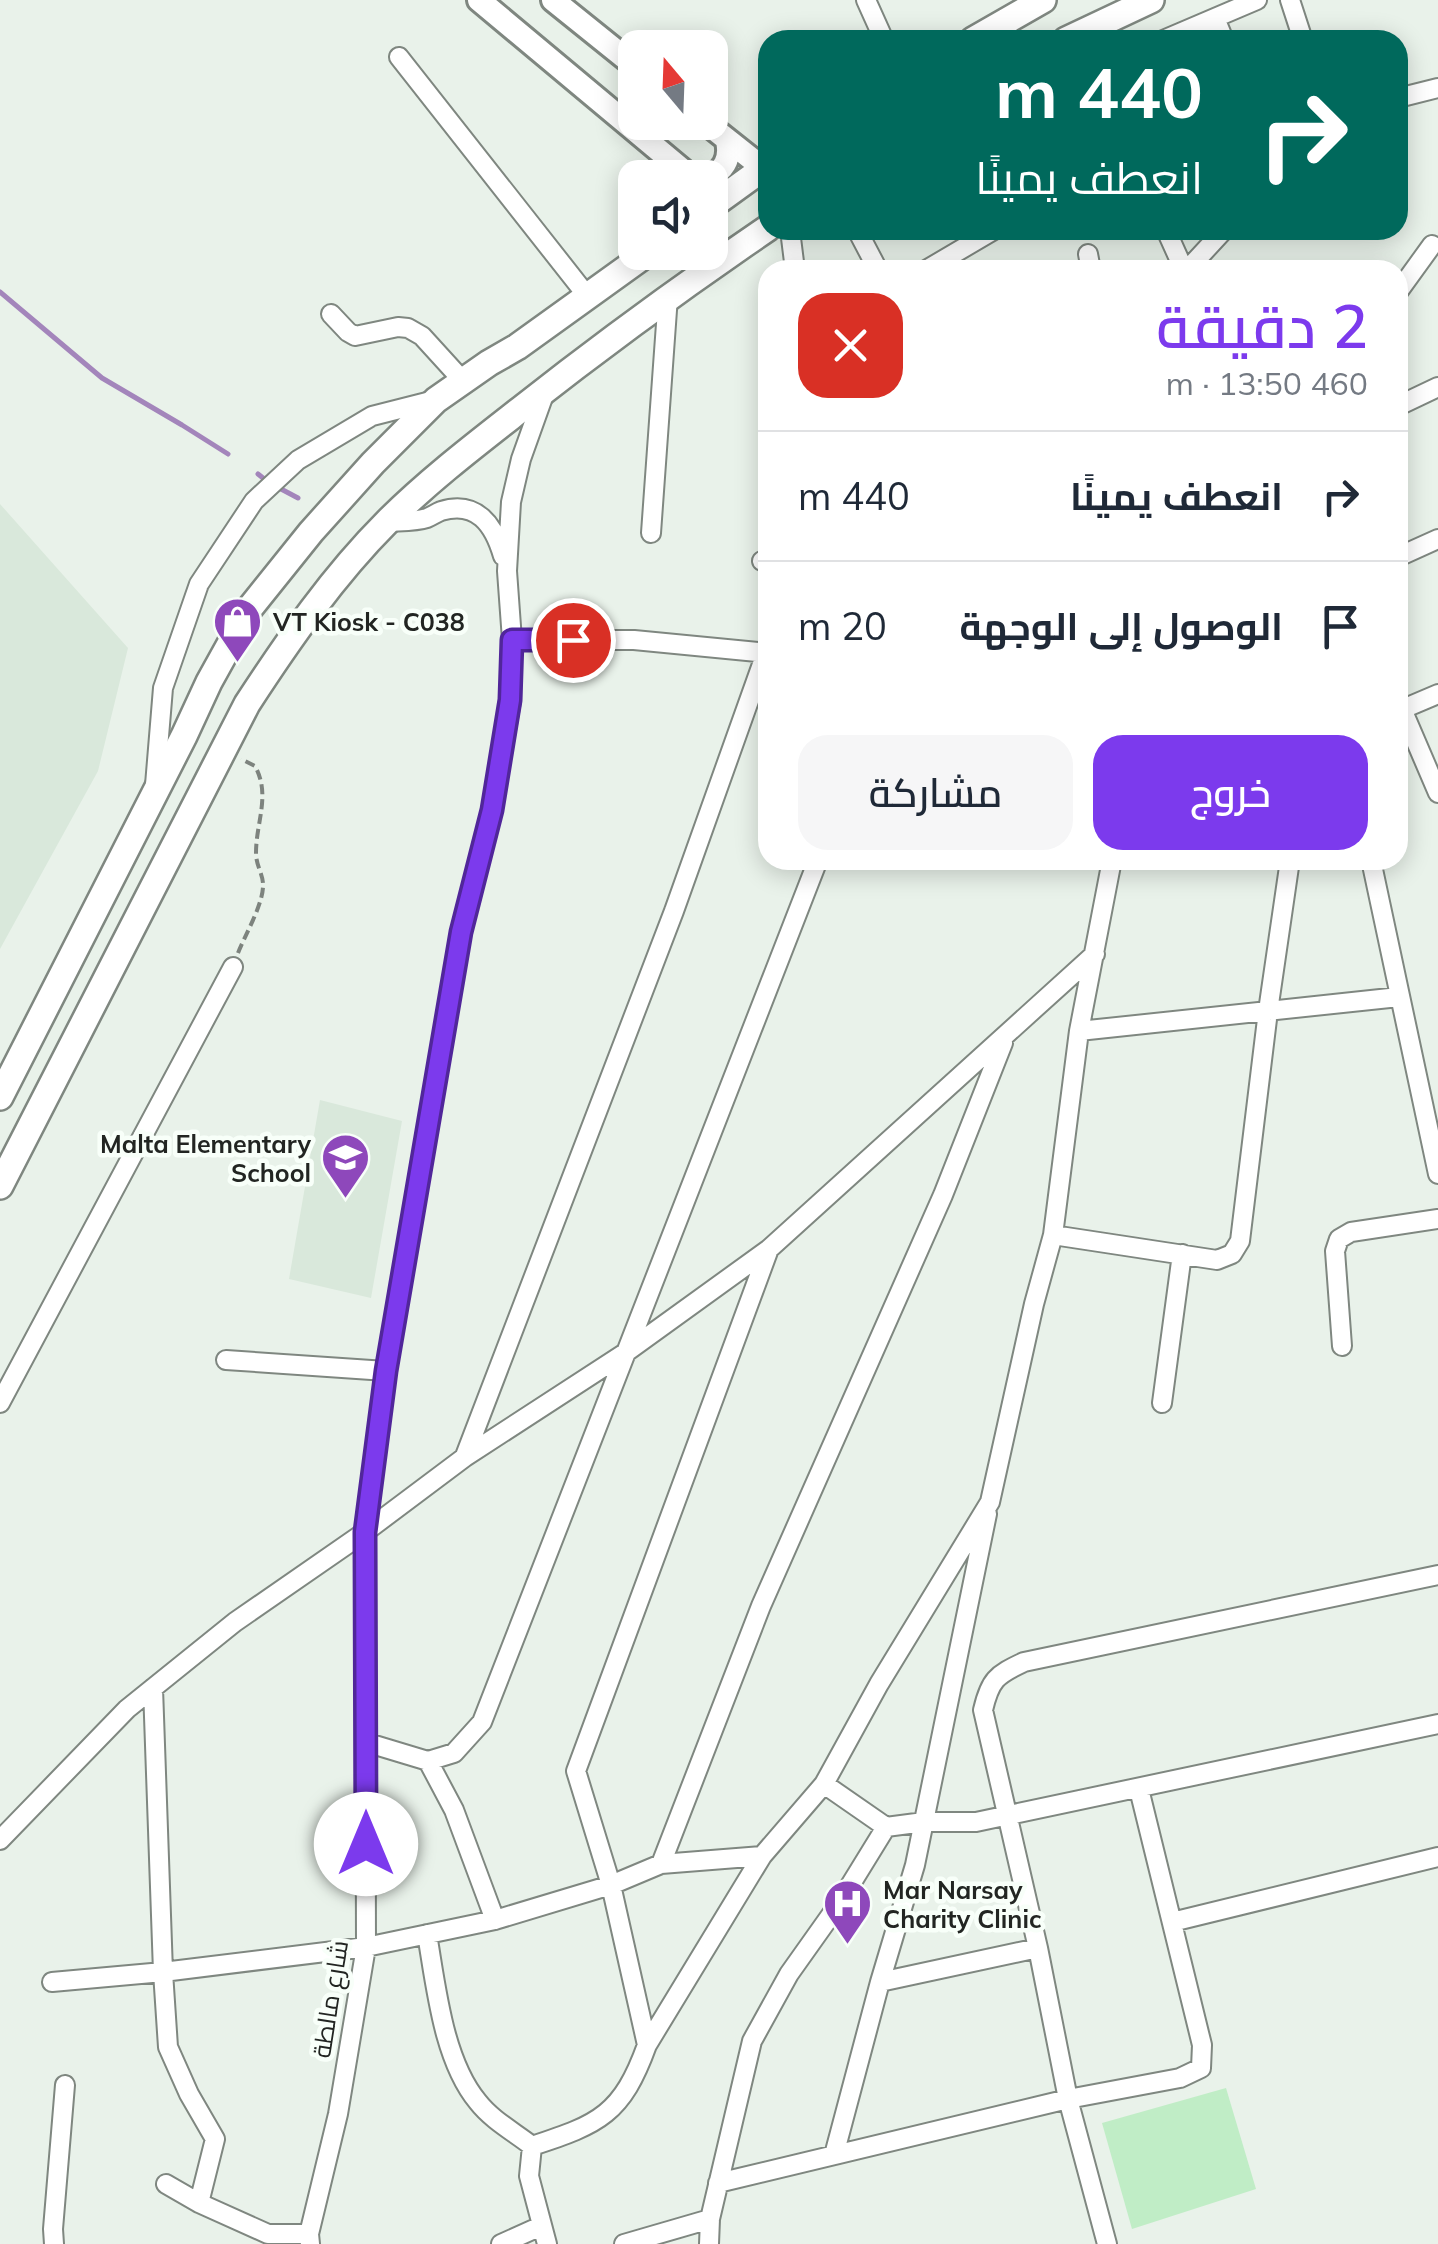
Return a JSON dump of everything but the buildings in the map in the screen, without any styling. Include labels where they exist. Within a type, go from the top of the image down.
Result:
[{"type":"highway","points":[[990,30],[1043,0]]},
{"type":"highway","points":[[1093,30],[1151,0]]},
{"type":"highway","points":[[728,191],[758,171]]},
{"type":"highway","points":[[0,1186],[247,704],[344,570],[387,522],[463,455],[668,296],[758,235]]},
{"type":"highway","points":[[0,1097],[250,608],[373,463],[436,400],[625,270]]},
{"type":"highway","points":[[209,682],[247,704]]},
{"type":"main road","points":[[480,0],[675,160]]},
{"type":"main road","points":[[553,0],[618,52]]},
{"type":"main road","points":[[726,160],[728,140]]},
{"type":"main road","points":[[728,140],[758,161]]},
{"type":"street","points":[[866,0],[880,30]]},
{"type":"street","points":[[1187,30],[1258,0]]},
{"type":"street","points":[[1290,0],[1300,30]]},
{"type":"street","points":[[1216,18],[1220,30]]},
{"type":"street","points":[[400,57],[588,298]]},
{"type":"street","points":[[1408,96],[1438,88]]},
{"type":"street","points":[[943,260],[977,240]]},
{"type":"street","points":[[1196,260],[1214,240]]},
{"type":"street","points":[[1408,278],[1432,245]]},
{"type":"street","points":[[651,533],[668,296]]},
{"type":"street","points":[[331,314],[355,336],[398,327],[414,331],[463,382]]},
{"type":"street","points":[[1408,401],[1438,387]]},
{"type":"street","name":"شارع مالطة","points":[[309,2239],[338,2114],[366,1947],[365,1532],[386,1371],[461,932],[492,810],[510,700],[511,502],[521,459],[546,389]]},
{"type":"street","points":[[155,794],[163,688],[199,584],[254,500],[298,460],[372,416],[436,400]]},
{"type":"street","name":"شارع مالطة","points":[[387,522],[424,519],[457,508],[478,514],[495,533],[508,571]]},
{"type":"street","points":[[1408,552],[1438,539]]},
{"type":"street","points":[[512,640],[634,640],[758,652]]},
{"type":"street","points":[[465,1457],[674,910],[758,675]]},
{"type":"street","points":[[1408,707],[1438,694]]},
{"type":"street","points":[[1408,728],[1438,794]]},
{"type":"street","points":[[365,1742],[428,1762],[454,1752],[482,1722],[814,870]]},
{"type":"street","points":[[834,2155],[915,1865],[990,1502],[1053,1235],[1079,1031],[1110,870]]},
{"type":"street","points":[[1053,1235],[1218,1260],[1232,1254],[1240,1241],[1289,870]]},
{"type":"street","points":[[1372,870],[1438,1174]]},
{"type":"street","points":[[0,1840],[127,1709],[235,1622],[465,1457],[625,1352],[769,1249],[1095,954]]},
{"type":"street","points":[[0,1403],[233,967]]},
{"type":"street","points":[[1079,1031],[1399,996]]},
{"type":"street","points":[[661,1864],[762,1606],[943,1195],[1006,1036]]},
{"type":"street","points":[[1342,1346],[1335,1251],[1339,1239],[1351,1232],[1438,1219]]},
{"type":"street","points":[[646,2045],[611,1885],[576,1770],[769,1249]]},
{"type":"street","points":[[1162,1403],[1182,1254]]},
{"type":"street","points":[[226,1360],[386,1371]]},
{"type":"street","points":[[532,2146],[575,2132],[609,2112],[634,2079],[646,2045],[762,1856],[824,1784],[878,1684],[990,1502]]},
{"type":"street","points":[[1107,2244],[1068,2099],[983,1710],[988,1689],[1000,1673],[1024,1662],[1438,1575]]},
{"type":"street","points":[[153,1688],[168,2047],[189,2094],[216,2139],[199,2203]]},
{"type":"street","points":[[824,1784],[886,1827],[976,1822],[1438,1724]]},
{"type":"street","points":[[428,1762],[454,1810],[495,1920]]},
{"type":"street","points":[[718,2183],[1068,2099],[1180,2078],[1201,2068],[1202,2045],[1139,1789]]},
{"type":"street","points":[[709,2244],[710,2219],[752,2041],[789,1974],[886,1827]]},
{"type":"street","points":[[52,1982],[366,1947],[495,1920],[611,1885],[661,1864],[762,1856]]},
{"type":"street","points":[[1172,1922],[1438,1857]]},
{"type":"street","points":[[427,1934],[444,2030],[466,2084],[478,2103],[532,2146]]},
{"type":"street","points":[[880,1982],[1038,1948]]},
{"type":"street","points":[[54,2244],[65,2086]]},
{"type":"street","points":[[501,2244],[544,2235],[529,2176],[532,2146]]},
{"type":"street","points":[[166,2184],[266,2239],[309,2239]]},
{"type":"street","points":[[624,2244],[710,2219]]},
{"type":"path","points":[[222,750],[255,766],[264,803],[256,853],[263,884],[233,967]]},
{"type":"shaded area","points":[[0,504],[128,648],[98,771],[0,949]]},
{"type":"shaded area","name":"Malta Elementary School","points":[[320,1100],[402,1121],[371,1298],[289,1279]]},
{"type":"green space","points":[[1226,2088],[1256,2189],[1132,2229],[1102,2123]]},
{"type":"waterway","points":[[0,292],[102,378],[228,454]]},
{"type":"waterway","points":[[258,474],[263,478]]},
{"type":"waterway","points":[[281,489],[298,498]]},
{"type":"place","name":"VT Kiosk - C038","points":[[238,664]]},
{"type":"place","name":"Malta Elementary School","points":[[346,1200]]},
{"type":"place","name":"Mar Narsay Charity Clinic","points":[[848,1946]]},
{"type":"route","points":[[366,1844],[365,1532],[386,1371],[461,932],[492,810],[510,700],[512,640],[573,640]]}]
